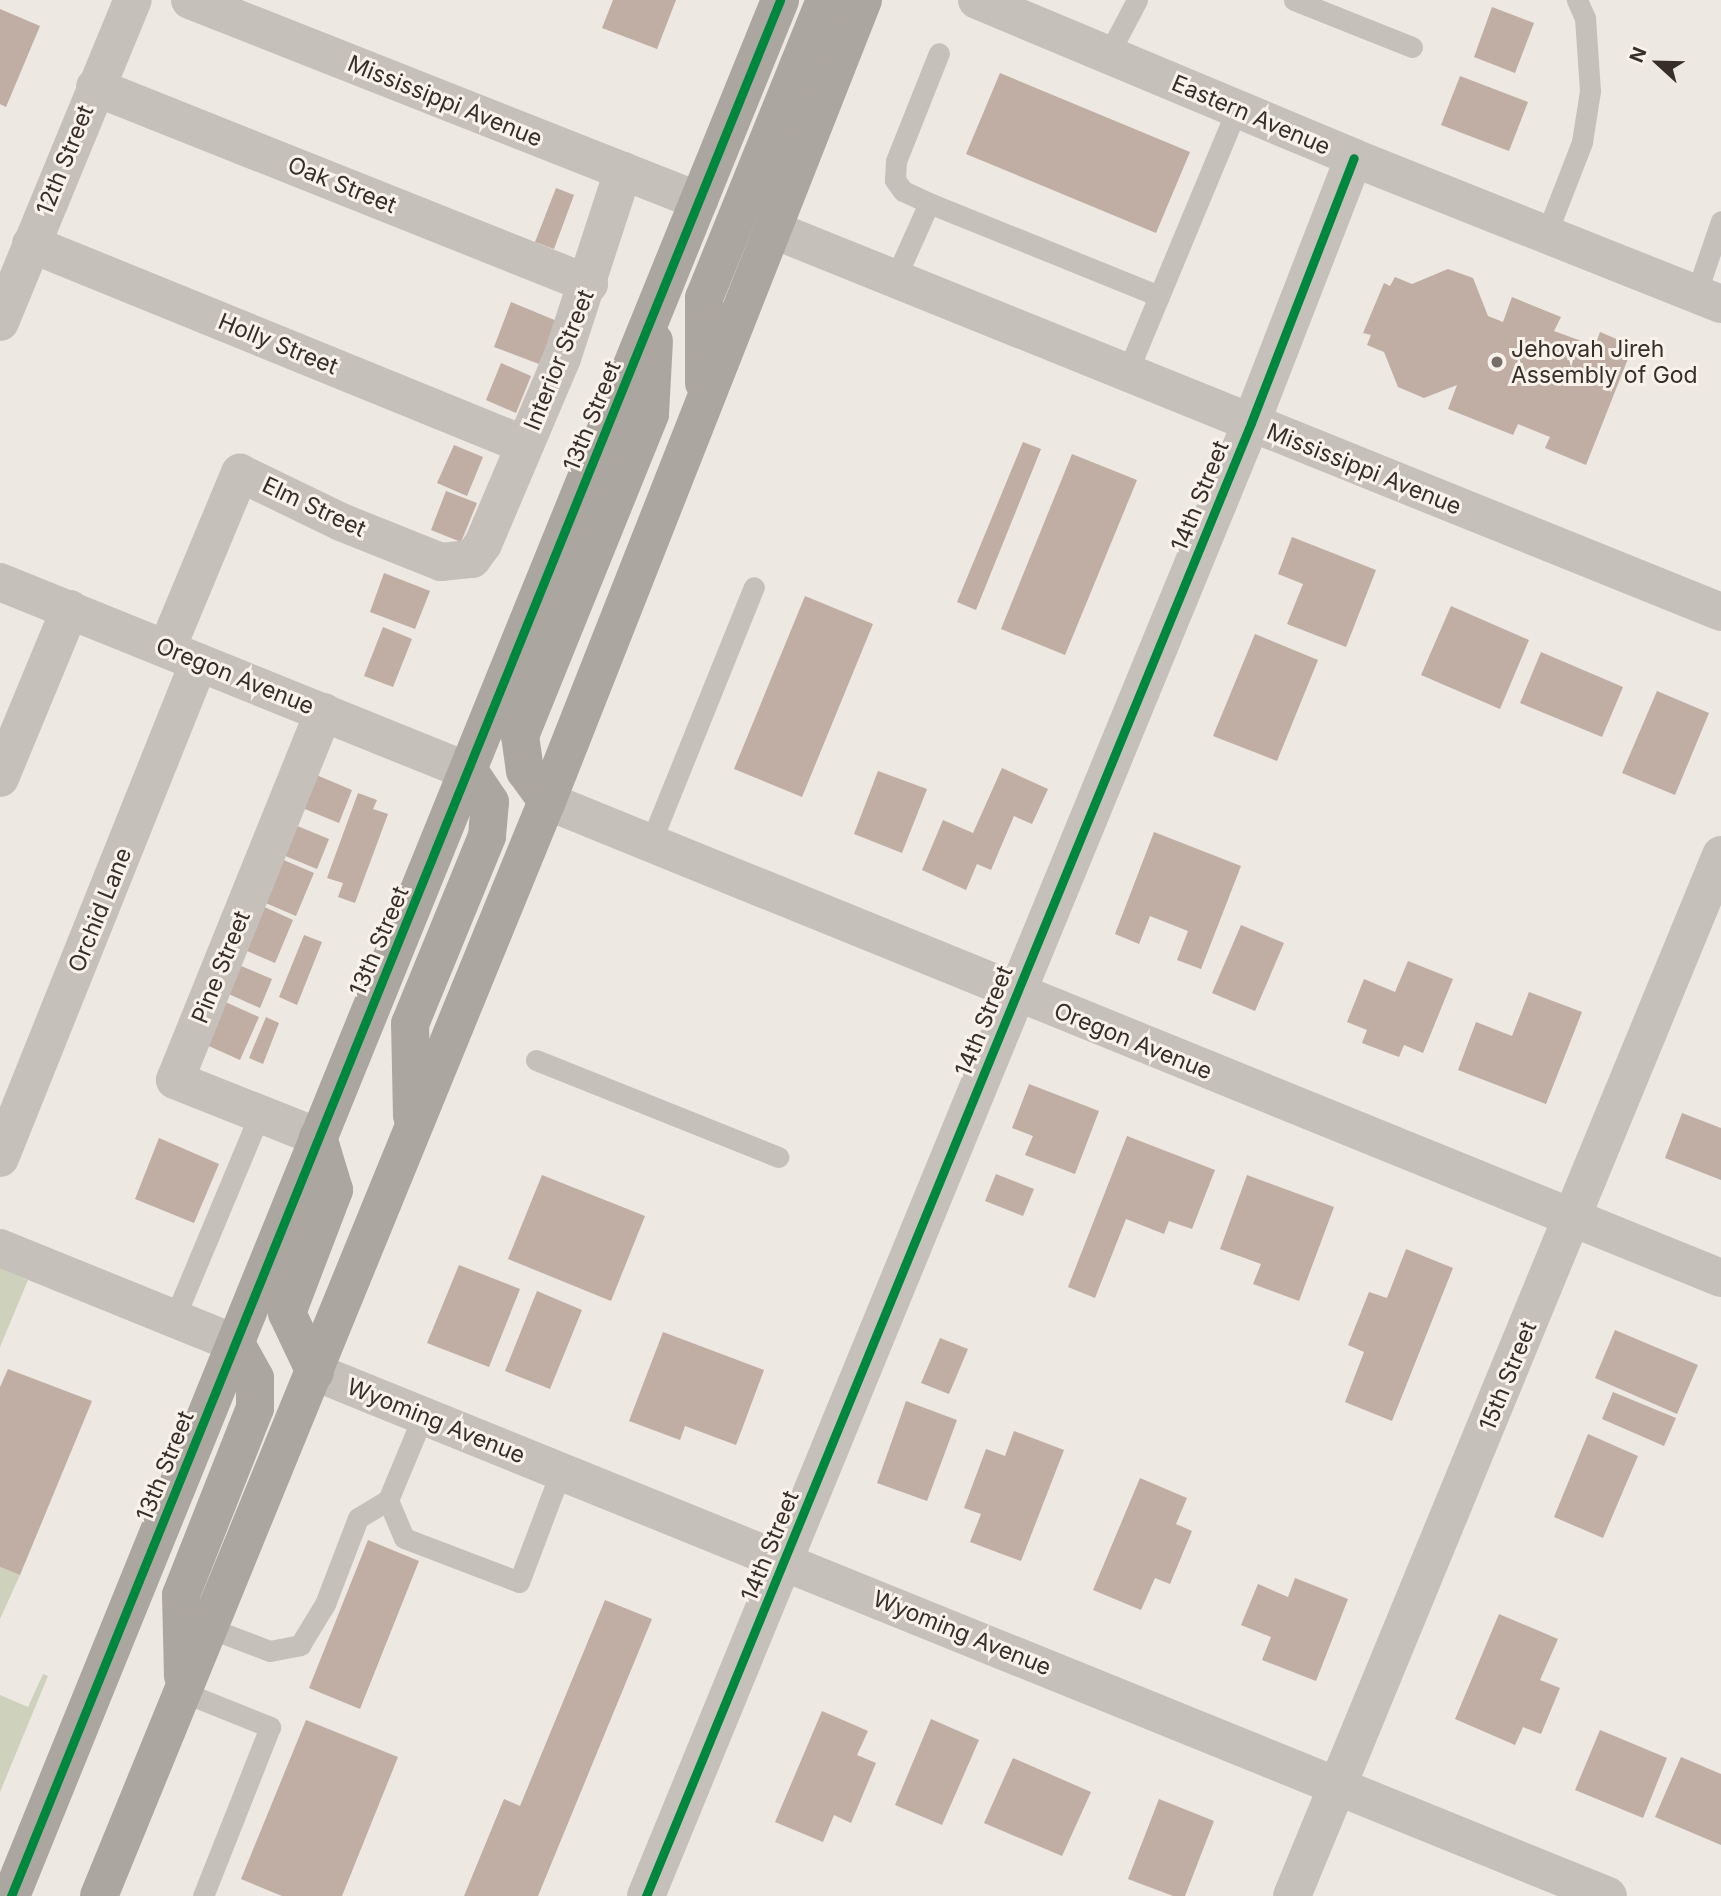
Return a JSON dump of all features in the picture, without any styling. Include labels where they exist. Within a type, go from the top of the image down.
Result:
[{"type":"highway","name":"13th Street","points":[[11,1896],[318,1137],[470,772],[780,0]]},
{"type":"highway","points":[[704,407],[704,298],[825,0]]},
{"type":"highway","points":[[99,1896],[547,802],[863,0]]},
{"type":"highway","points":[[547,802],[525,771],[520,736],[650,414],[657,307]]},
{"type":"highway","points":[[412,1132],[410,1024],[487,836],[490,802],[470,772]]},
{"type":"highway","points":[[315,1373],[287,1312],[334,1191],[318,1137]]},
{"type":"highway","points":[[183,1692],[181,1595],[255,1408],[256,1378],[236,1344]]},
{"type":"street","name":"12th Street","points":[[0,322],[133,0]]},
{"type":"street","name":"Mississippi Avenue","points":[[190,0],[699,201]]},
{"type":"street","name":"Eastern Avenue","points":[[977,0],[1354,158],[1708,299]]},
{"type":"street","name":"Oak Street","points":[[95,87],[589,284]]},
{"type":"street","name":"14th Street","points":[[646,1896],[1251,423],[1354,158]]},
{"type":"street","name":"Interior Street","points":[[483,544],[589,284],[623,171]]},
{"type":"street","name":"Mississippi Avenue","points":[[774,230],[1721,612]]},
{"type":"street","name":"Holly Street","points":[[31,244],[525,444]]},
{"type":"street","name":"Elm Street","points":[[183,655],[240,473],[441,562],[472,559],[483,544]]},
{"type":"street","name":"Oregon Avenue","points":[[0,582],[470,772]]},
{"type":"street","points":[[0,778],[70,609]]},
{"type":"street","name":"Orchid Lane","points":[[0,1158],[183,655]]},
{"type":"street","name":"Pine Street","points":[[318,1137],[175,1080],[324,712]]},
{"type":"street","name":"Oregon Avenue","points":[[547,802],[1721,1278]]},
{"type":"street","name":"15th Street","points":[[1292,1896],[1721,855]]},
{"type":"street","points":[[0,1248],[236,1344]]},
{"type":"street","name":"Wyoming Avenue","points":[[315,1373],[1608,1896]]},
{"type":"lane","points":[[1108,55],[1137,0]]},
{"type":"lane","points":[[1294,0],[1412,47]]},
{"type":"lane","points":[[1546,235],[1582,142],[1590,91],[1585,18],[1577,0]]},
{"type":"lane","points":[[939,53],[897,161],[895,180],[902,191],[1159,296]]},
{"type":"lane","points":[[1127,373],[1237,109]]},
{"type":"lane","points":[[895,279],[929,203]]},
{"type":"lane","points":[[1708,299],[1721,221]]},
{"type":"lane","points":[[650,844],[754,587]]},
{"type":"lane","points":[[536,1060],[778,1157]]},
{"type":"lane","points":[[174,1319],[260,1113]]},
{"type":"lane","points":[[209,1628],[270,1651],[300,1645],[325,1604],[358,1518],[388,1500],[423,1416]]},
{"type":"lane","points":[[388,1500],[404,1538],[519,1582],[561,1471]]},
{"type":"lane","points":[[183,1692],[270,1727],[203,1896]]},
{"type":"green space","points":[[0,1268],[28,1280],[0,1347]]},
{"type":"green space","points":[[0,1567],[20,1575],[0,1619]]},
{"type":"green space","points":[[43,1674],[48,1676],[0,1792],[0,1695],[28,1707]]},
{"type":"building","points":[[613,0],[676,0],[657,49],[602,28]]},
{"type":"building","points":[[1492,7],[1534,23],[1515,73],[1474,57]]},
{"type":"building","points":[[0,9],[40,26],[6,107],[0,104]]},
{"type":"building","points":[[1000,73],[1190,152],[1156,233],[966,154]]},
{"type":"building","points":[[1460,76],[1528,102],[1509,151],[1441,125]]},
{"type":"building","points":[[556,188],[574,195],[554,249],[535,242]]},
{"type":"building","points":[[1448,269],[1473,278],[1488,316],[1503,322],[1512,297],[1561,317],[1554,331],[1595,346],[1600,332],[1633,346],[1586,465],[1545,448],[1550,437],[1518,424],[1513,435],[1448,409],[1457,385],[1424,398],[1398,387],[1384,352],[1367,345],[1371,335],[1363,333],[1384,283],[1390,286],[1395,277],[1412,284]]},
{"type":"building","points":[[511,302],[557,321],[539,364],[494,347]]},
{"type":"building","points":[[501,363],[531,376],[516,413],[486,400]]},
{"type":"building","points":[[1023,442],[1041,449],[976,610],[957,602]]},
{"type":"building","points":[[454,445],[483,457],[467,496],[437,483]]},
{"type":"building","points":[[1072,454],[1137,480],[1065,655],[1001,629]]},
{"type":"building","points":[[446,491],[477,503],[461,542],[431,530]]},
{"type":"building","points":[[1292,537],[1376,570],[1346,647],[1287,624],[1303,584],[1278,574]]},
{"type":"building","points":[[384,573],[430,591],[415,629],[370,612]]},
{"type":"building","points":[[805,596],[873,624],[802,797],[734,769]]},
{"type":"building","points":[[1451,606],[1529,640],[1500,709],[1421,675]]},
{"type":"building","points":[[383,627],[412,639],[393,687],[364,676]]},
{"type":"building","points":[[1255,634],[1318,660],[1277,761],[1213,736]]},
{"type":"building","points":[[1541,652],[1623,687],[1602,737],[1520,703]]},
{"type":"building","points":[[1657,691],[1709,713],[1675,795],[1622,773]]},
{"type":"building","points":[[1002,768],[1048,789],[1032,824],[1014,816],[991,870],[977,864],[966,890],[922,870],[943,820],[973,833]]},
{"type":"building","points":[[878,771],[927,789],[902,853],[854,834]]},
{"type":"building","points":[[314,774],[352,790],[339,823],[300,807]]},
{"type":"building","points":[[358,793],[377,800],[373,809],[388,814],[355,903],[338,897],[343,883],[327,878]]},
{"type":"building","points":[[290,823],[329,839],[317,869],[278,853]]},
{"type":"building","points":[[1154,832],[1241,866],[1201,969],[1177,960],[1188,931],[1150,916],[1139,944],[1115,934]]},
{"type":"building","points":[[279,858],[314,873],[296,916],[261,901]]},
{"type":"building","points":[[258,904],[293,920],[275,963],[240,948]]},
{"type":"building","points":[[1241,925],[1284,943],[1255,1011],[1212,993]]},
{"type":"building","points":[[304,935],[322,942],[297,1005],[279,997]]},
{"type":"building","points":[[1408,961],[1453,979],[1423,1053],[1404,1045],[1399,1057],[1362,1043],[1367,1030],[1347,1022],[1364,979],[1395,992]]},
{"type":"building","points":[[234,963],[272,979],[260,1008],[222,991]]},
{"type":"building","points":[[1529,992],[1582,1012],[1546,1104],[1458,1070],[1476,1022],[1512,1036]]},
{"type":"building","points":[[221,1000],[259,1017],[240,1060],[202,1043]]},
{"type":"building","points":[[266,1017],[279,1023],[263,1064],[249,1058]]},
{"type":"building","points":[[1029,1084],[1099,1111],[1075,1174],[1025,1155],[1033,1136],[1012,1128]]},
{"type":"building","points":[[1682,1113],[1721,1128],[1721,1180],[1665,1158]]},
{"type":"building","points":[[1127,1136],[1215,1170],[1192,1229],[1169,1221],[1164,1234],[1126,1219],[1095,1298],[1068,1287]]},
{"type":"building","points":[[159,1138],[219,1164],[194,1223],[135,1199]]},
{"type":"building","points":[[996,1174],[1034,1189],[1023,1216],[985,1201]]},
{"type":"building","points":[[542,1175],[645,1216],[611,1301],[508,1259]]},
{"type":"building","points":[[1247,1175],[1334,1207],[1299,1301],[1253,1284],[1261,1264],[1220,1249]]},
{"type":"building","points":[[1406,1249],[1453,1268],[1392,1421],[1345,1402],[1364,1352],[1348,1345],[1369,1292],[1387,1298]]},
{"type":"building","points":[[459,1265],[520,1289],[489,1367],[427,1343]]},
{"type":"building","points":[[537,1291],[582,1310],[550,1389],[505,1371]]},
{"type":"building","points":[[1615,1330],[1698,1365],[1677,1414],[1595,1378]]},
{"type":"building","points":[[663,1332],[764,1370],[736,1445],[685,1426],[680,1440],[629,1421]]},
{"type":"building","points":[[940,1338],[968,1349],[949,1394],[921,1383]]},
{"type":"building","points":[[8,1369],[92,1401],[20,1575],[0,1567],[0,1387]]},
{"type":"building","points":[[1613,1392],[1676,1418],[1664,1446],[1602,1419]]},
{"type":"building","points":[[906,1401],[957,1420],[927,1501],[877,1483]]},
{"type":"building","points":[[1014,1431],[1064,1450],[1021,1561],[970,1542],[981,1514],[964,1508],[986,1449],[1005,1456]]},
{"type":"building","points":[[1588,1434],[1638,1456],[1603,1538],[1554,1517]]},
{"type":"building","points":[[1140,1478],[1187,1498],[1176,1524],[1192,1531],[1170,1584],[1155,1578],[1141,1610],[1093,1590]]},
{"type":"building","points":[[368,1540],[419,1561],[360,1709],[309,1688]]},
{"type":"building","points":[[1295,1578],[1348,1599],[1316,1681],[1262,1660],[1271,1637],[1241,1625],[1258,1584],[1288,1597]]},
{"type":"building","points":[[605,1600],[652,1619],[538,1896],[464,1896],[504,1799],[520,1806]]},
{"type":"building","points":[[1499,1614],[1558,1639],[1540,1680],[1560,1688],[1541,1734],[1523,1727],[1515,1745],[1455,1719]]},
{"type":"building","points":[[822,1711],[868,1731],[857,1755],[876,1763],[851,1823],[834,1815],[823,1842],[775,1822]]},
{"type":"building","points":[[931,1719],[979,1740],[942,1825],[895,1805]]},
{"type":"building","points":[[306,1720],[398,1757],[342,1896],[282,1896],[241,1879]]},
{"type":"building","points":[[1600,1730],[1667,1758],[1643,1818],[1575,1790]]},
{"type":"building","points":[[1681,1757],[1721,1774],[1721,1845],[1655,1817]]},
{"type":"building","points":[[1013,1758],[1091,1792],[1062,1856],[984,1823]]},
{"type":"building","points":[[1159,1799],[1214,1821],[1185,1896],[1173,1896],[1128,1879]]},
{"type":"cycle path","points":[[11,1896],[780,0]]},
{"type":"cycle path","points":[[646,1896],[1251,423],[1354,158]]},
{"type":"place","name":"Jehovah Jireh Assembly of God","points":[[1497,362]]}]
